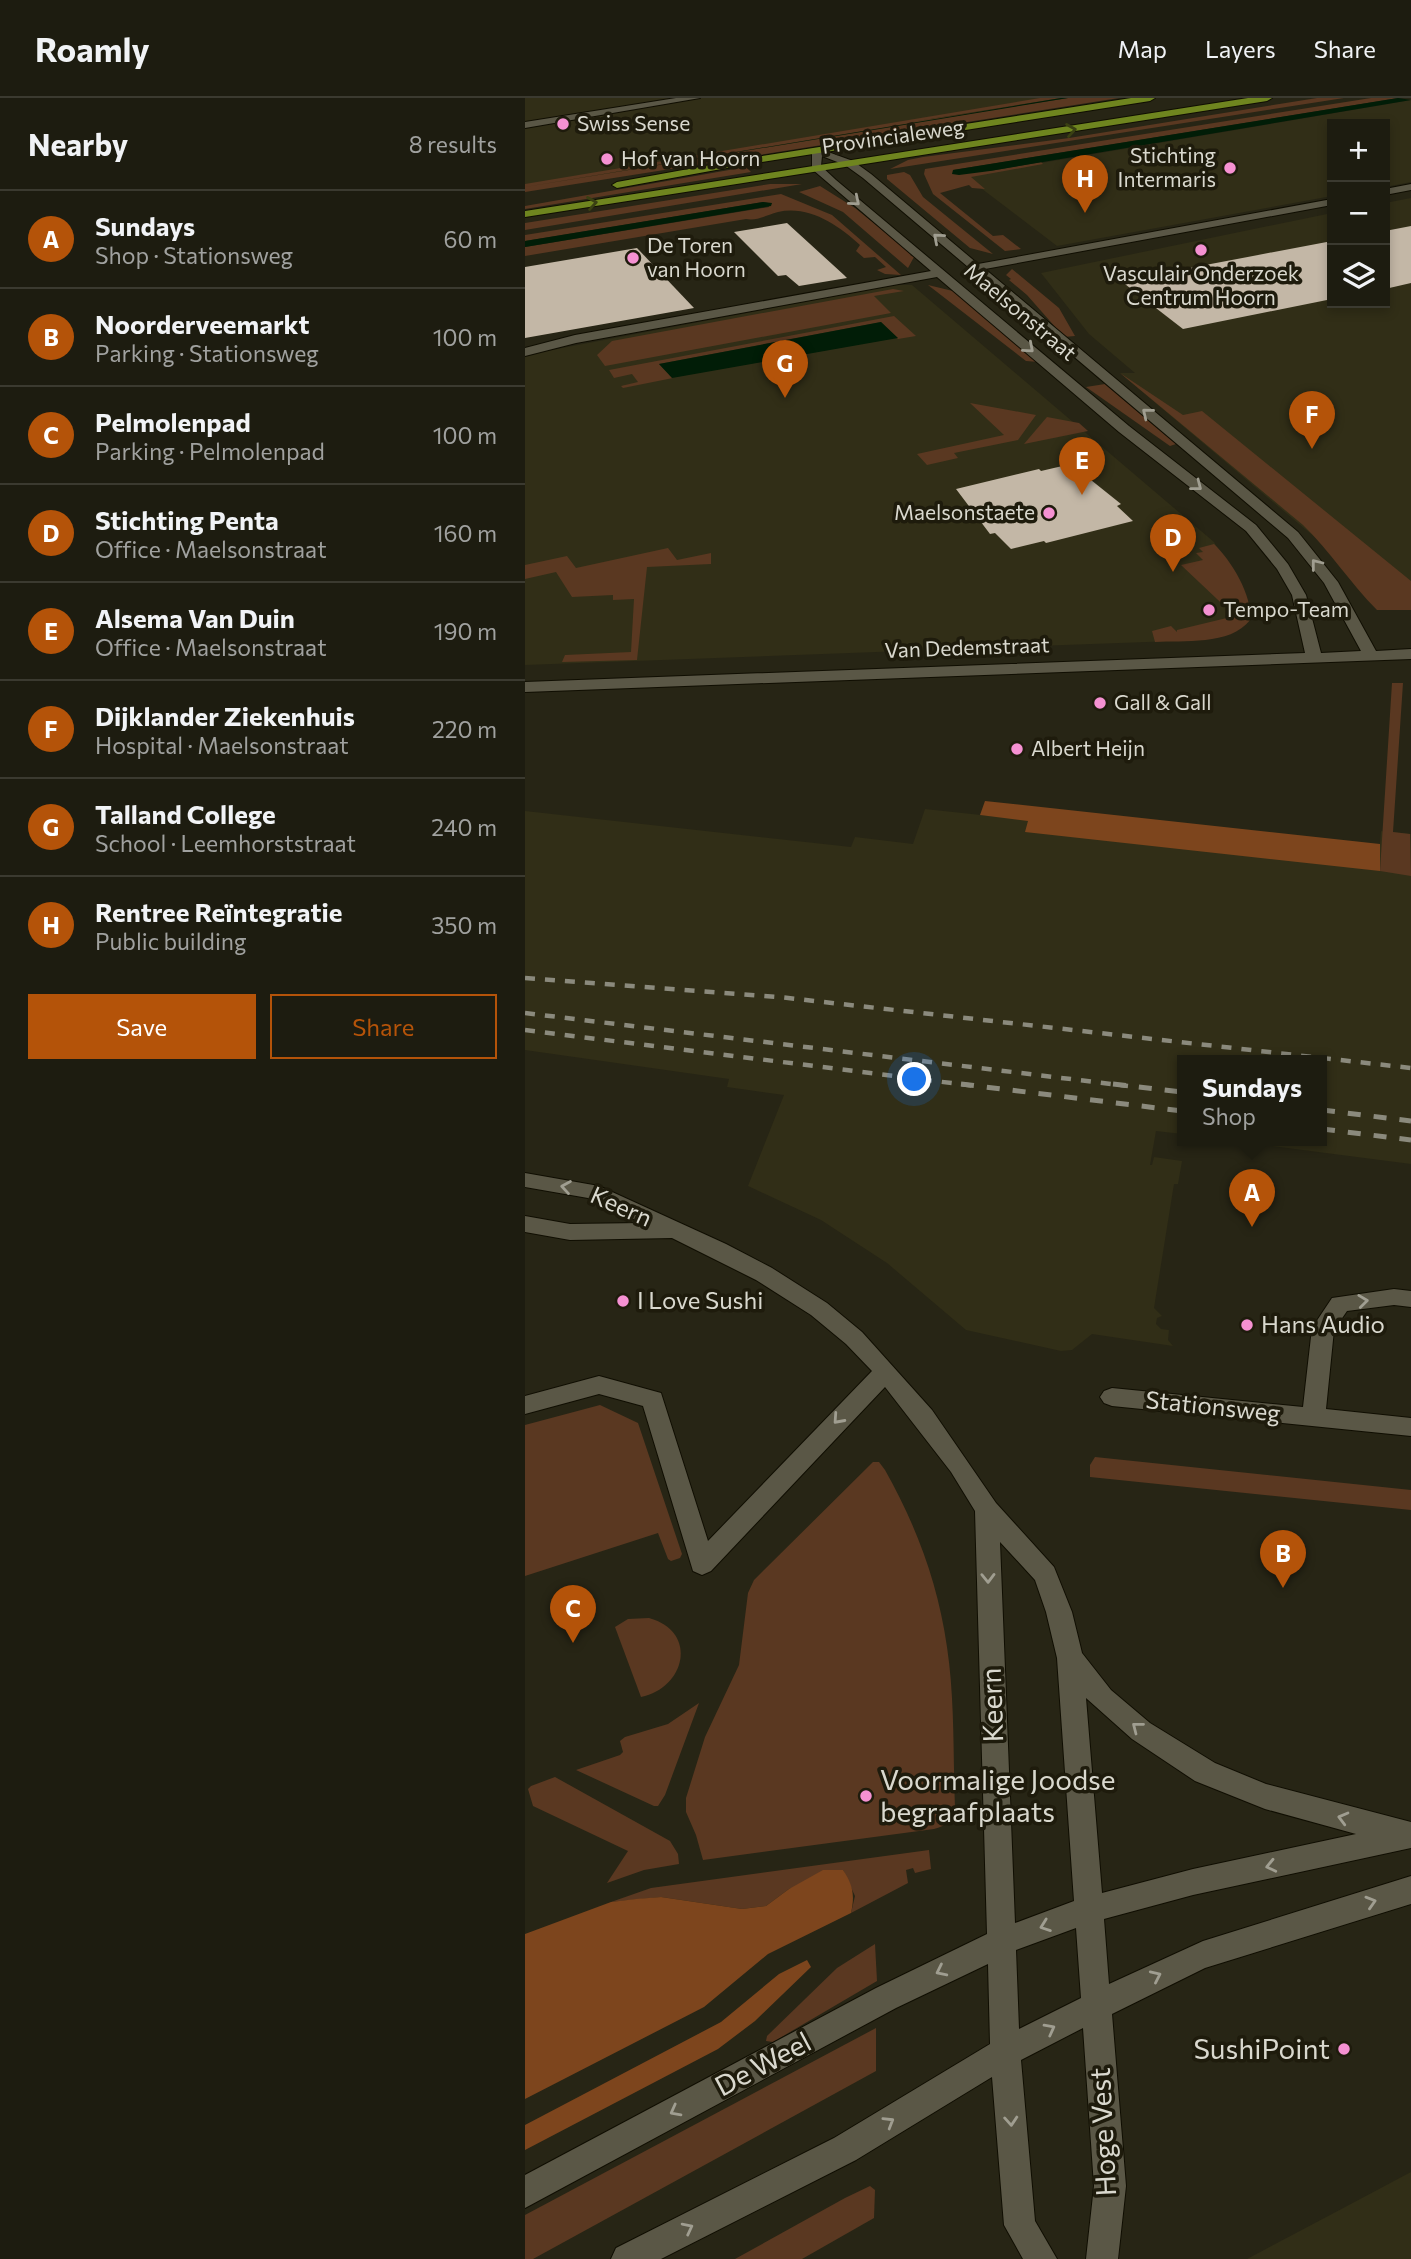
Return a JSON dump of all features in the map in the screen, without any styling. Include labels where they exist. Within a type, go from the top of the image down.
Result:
[{"type":"main road","name":"Provincialeweg","points":[[610,186],[1150,98]]},
{"type":"main road","name":"Provincialeweg","points":[[525,214],[1267,98]]},
{"type":"street","points":[[525,125],[695,98]]},
{"type":"street","points":[[615,99],[627,109]]},
{"type":"street","points":[[816,167],[817,151]]},
{"type":"street","name":"Maelsonstraat","points":[[817,151],[849,163],[1293,535],[1331,582],[1371,656]]},
{"type":"street","name":"Maelsonstraat","points":[[816,167],[1124,429],[1251,528],[1283,567],[1299,595],[1314,657]]},
{"type":"street","points":[[1390,191],[1411,187]]},
{"type":"street","name":"Maelsonstraat","points":[[973,268],[1327,203]]},
{"type":"street","points":[[525,352],[575,339],[941,273]]},
{"type":"street","name":"Van Dedemstraat","points":[[525,687],[1411,654]]},
{"type":"street","name":"Keern","points":[[525,1180],[592,1191],[755,1269],[818,1309],[854,1338],[886,1371],[959,1465],[987,1510],[1045,1574],[1059,1612],[1070,1658],[1088,1910]]},
{"type":"street","name":"Keern","points":[[525,1224],[570,1233],[674,1231]]},
{"type":"street","name":"Stationsweg","points":[[1314,1417],[1323,1328],[1340,1304],[1394,1297],[1411,1299]]},
{"type":"street","points":[[525,1405],[599,1385],[653,1399],[702,1564],[886,1371]]},
{"type":"street","name":"Stationsweg","points":[[1112,1397],[1411,1427]]},
{"type":"street","name":"Keern","points":[[987,1510],[989,1634],[1003,1941],[1005,2052]]},
{"type":"street","points":[[1070,1658],[1101,1698],[1141,1731],[1205,1772],[1265,1796],[1410,1835]]},
{"type":"street","name":"De Weel","points":[[525,2192],[886,1998],[1003,1941],[1088,1910],[1193,1882],[1410,1835]]},
{"type":"street","points":[[627,2259],[845,2148],[1005,2052],[1203,1955],[1411,1890]]},
{"type":"street","name":"Hoge Vest","points":[[1088,1910],[1110,2186],[1102,2259]]},
{"type":"street","points":[[1005,2052],[1020,2225],[1041,2259]]},
{"type":"shaded area","name":"Hof van Hoorn","points":[[525,98],[1068,98],[525,187]]},
{"type":"shaded area","points":[[1040,98],[1061,98],[905,123],[1068,98],[1119,98],[525,192],[525,184]]},
{"type":"shaded area","points":[[1061,98],[1068,98],[525,187]]},
{"type":"shaded area","points":[[1317,98],[1344,98],[890,169],[908,160],[923,157],[1069,138]]},
{"type":"shaded area","points":[[1371,98],[1398,98],[953,170],[990,171],[1041,162],[1043,164],[971,177],[985,189],[972,188],[969,185],[940,193],[993,236],[1003,235],[1021,249],[1005,251],[933,194],[924,174],[925,169]]},
{"type":"shaded area","points":[[1398,98],[1411,100],[990,171],[952,174],[953,170]]},
{"type":"shaded area","points":[[1411,100],[1411,182],[1390,186],[1390,119],[1327,119],[1327,197],[1057,246],[965,176]]},
{"type":"shaded area","points":[[746,167],[751,172],[525,209],[525,206]]},
{"type":"shaded area","points":[[904,172],[910,175],[923,197],[993,254],[970,248],[887,179],[887,175]]},
{"type":"shaded area","points":[[770,184],[802,184],[525,230],[525,223]]},
{"type":"shaded area","points":[[820,186],[855,208],[912,254],[910,255],[914,257],[908,268],[843,212],[799,192]]},
{"type":"shaded area","points":[[781,194],[832,215],[901,275],[885,274],[877,270],[886,267],[875,257],[864,258],[856,251],[860,245],[842,230],[822,218],[801,211],[778,212],[754,219],[525,256],[525,247],[769,207],[768,203],[763,202],[525,241],[525,235]]},
{"type":"shaded area","points":[[1411,198],[1411,610],[1405,609],[1324,545],[1120,373],[1135,373],[1089,334],[1041,273],[1327,214],[1327,308],[1390,308],[1390,202]]},
{"type":"shaded area","points":[[763,202],[772,203],[771,206],[525,247],[525,241]]},
{"type":"shaded area","points":[[1012,269],[1059,308],[1075,336],[1064,337],[1027,295],[1009,280],[1011,279],[1006,275]]},
{"type":"shaded area","points":[[894,285],[912,285],[1214,542],[1248,601],[1249,622],[1232,633],[1202,640],[525,665],[525,355]]},
{"type":"shaded area","points":[[928,285],[957,292],[1039,362],[1026,361]]},
{"type":"shaded area","points":[[893,289],[904,291],[874,296],[891,313],[605,366],[597,355],[612,341]]},
{"type":"shaded area","points":[[894,316],[916,336],[898,339],[881,322],[659,364],[673,378],[623,388],[621,386],[638,382],[632,374],[614,378],[609,370]]},
{"type":"shaded area","points":[[881,322],[898,338],[672,378],[659,364]]},
{"type":"shaded area","points":[[1120,373],[1183,415],[1202,411],[1411,581],[1411,610],[1377,610],[1303,525]]},
{"type":"shaded area","points":[[1105,384],[1176,444],[1170,446],[1086,387]]},
{"type":"shaded area","points":[[970,403],[1036,415],[1018,440],[954,453],[958,458],[927,465],[917,454],[1004,435]]},
{"type":"shaded area","points":[[1047,417],[1079,423],[1088,431],[1024,444]]},
{"type":"shaded area","points":[[1214,544],[1239,579],[1248,600],[1250,620],[1231,634],[1219,638],[1155,642],[1152,631],[1171,626],[1177,632],[1235,616],[1181,565],[1203,560],[1196,553],[1203,552],[1199,548]]},
{"type":"shaded area","points":[[668,548],[677,560],[711,553],[711,564],[647,567],[637,660],[562,662],[565,655],[631,652],[634,599],[613,600],[613,595],[572,597],[556,572],[525,579],[525,565],[567,556],[576,568]]},
{"type":"shaded area","points":[[1392,683],[1403,683],[1393,832],[1410,834],[1411,876],[1380,871]]},
{"type":"shaded area","points":[[985,801],[1380,844],[1380,871],[1025,832],[1028,821],[980,815]]},
{"type":"shaded area","points":[[925,809],[1379,858],[1381,831],[1411,834],[1411,1164],[1272,1146],[1327,1146],[1327,1055],[1177,1055],[1177,1133],[1156,1131],[1150,1165],[1154,1157],[1182,1161],[1178,1184],[1174,1184],[1154,1308],[1162,1316],[1157,1318],[1156,1324],[1161,1329],[1169,1330],[1168,1340],[1173,1346],[1092,1334],[1072,1350],[1061,1351],[966,1330],[887,1263],[821,1220],[748,1186],[784,1095],[727,1087],[729,1079],[525,1050],[525,811],[851,847],[855,837],[913,844]]},
{"type":"shaded area","points":[[600,1405],[638,1423],[682,1554],[680,1558],[671,1561],[668,1559],[658,1533],[525,1576],[525,1425]]},
{"type":"shaded area","points":[[1095,1457],[1411,1490],[1411,1510],[1090,1477],[1090,1465]]},
{"type":"shaded area","points":[[873,1462],[879,1462],[885,1470],[907,1512],[938,1600],[951,1687],[954,1812],[948,1822],[934,1829],[703,1860],[686,1812],[686,1798],[705,1737],[739,1665],[748,1593],[754,1580]]},
{"type":"shaded area","points":[[649,1618],[665,1625],[675,1635],[680,1647],[680,1659],[676,1672],[668,1683],[656,1692],[641,1697],[615,1627],[628,1619]]},
{"type":"shaded area","points":[[699,1703],[665,1795],[658,1806],[576,1770],[620,1755],[623,1752],[620,1741],[625,1737],[668,1724]]},
{"type":"shaded area","points":[[555,1777],[670,1841],[678,1854],[679,1864],[644,1870],[607,1883],[628,1851],[533,1806],[528,1789]]},
{"type":"shaded area","points":[[929,1850],[931,1869],[915,1873],[913,1868],[906,1870],[908,1883],[851,1913],[855,1896],[843,1870],[789,1889],[766,1906],[742,1909],[661,1897],[611,1902],[651,1888]]},
{"type":"shaded area","points":[[823,1870],[843,1870],[852,1890],[851,1913],[768,1954],[704,2007],[525,2099],[525,1934],[611,1902],[636,1899],[661,1897],[742,1909],[766,1906]]},
{"type":"shaded area","points":[[875,1944],[877,1981],[773,2042],[766,2041],[767,2036],[837,1968]]},
{"type":"shaded area","points":[[807,1960],[811,1967],[755,2021],[718,2049],[525,2150],[525,2125],[721,2022],[779,1974]]},
{"type":"shaded area","points":[[876,2028],[876,2071],[533,2259],[525,2259],[525,2215]]},
{"type":"shaded area","points":[[1411,2172],[1411,2259],[1247,2259],[1332,2214]]},
{"type":"shaded area","points":[[870,2186],[875,2190],[874,2218],[802,2259],[735,2259],[845,2198]]},
{"type":"building","points":[[787,223],[847,278],[799,286],[786,275],[778,276],[734,232]]},
{"type":"building","points":[[1411,226],[1411,283],[1390,288],[1390,245],[1390,230]]},
{"type":"building","points":[[1327,242],[1327,300],[1183,329],[1121,281]]},
{"type":"building","points":[[637,248],[694,308],[525,338],[525,267]]},
{"type":"building","name":"Maelsonstaete","points":[[1071,464],[1121,504],[1117,506],[1133,521],[1011,549],[995,533],[990,534],[956,489],[1039,469],[1041,471]]},
{"type":"railway","points":[[525,978],[779,997],[1295,1055]]},
{"type":"railway","points":[[525,1013],[1128,1086]]},
{"type":"railway","points":[[525,1030],[975,1086]]},
{"type":"railway","points":[[1327,1059],[1411,1068]]},
{"type":"railway","points":[[961,1084],[1177,1110]]},
{"type":"railway","points":[[1113,1084],[1177,1091]]},
{"type":"railway","points":[[1327,1111],[1411,1121]]},
{"type":"railway","points":[[1327,1130],[1411,1140]]},
{"type":"place","name":"Swiss Sense","points":[[563,124]]},
{"type":"place","name":"Hof van Hoorn","points":[[607,159]]},
{"type":"place","name":"Stichting Intermaris","points":[[1230,168]]},
{"type":"place","name":"Rentree Reïntegratie","points":[[1085,213]]},
{"type":"place","name":"Vasculair Onderzoek Centrum Hoorn","points":[[1201,250]]},
{"type":"place","name":"De Toren van Hoorn","points":[[633,258]]},
{"type":"place","name":"Talland College","points":[[785,398]]},
{"type":"place","name":"Dijklander Ziekenhuis","points":[[1312,449]]},
{"type":"place","name":"Alsema Van Duin","points":[[1082,495]]},
{"type":"place","name":"Maelsonstaete","points":[[1049,513]]},
{"type":"place","name":"Stichting Penta","points":[[1173,572]]},
{"type":"place","name":"Tempo-Team","points":[[1209,610]]},
{"type":"place","name":"Gall & Gall","points":[[1100,703]]},
{"type":"place","name":"Albert Heijn","points":[[1017,749]]},
{"type":"place","name":"Sundays","points":[[1252,1227]]},
{"type":"place","name":"I Love Sushi","points":[[623,1301]]},
{"type":"place","name":"Hans Audio","points":[[1247,1325]]},
{"type":"place","name":"Noorderveemarkt","points":[[1283,1588]]},
{"type":"place","name":"Pelmolenpad","points":[[573,1643]]},
{"type":"place","name":"Voormalige Joodse begraafplaats","points":[[866,1796]]},
{"type":"place","name":"SushiPoint","points":[[1344,2049]]}]
